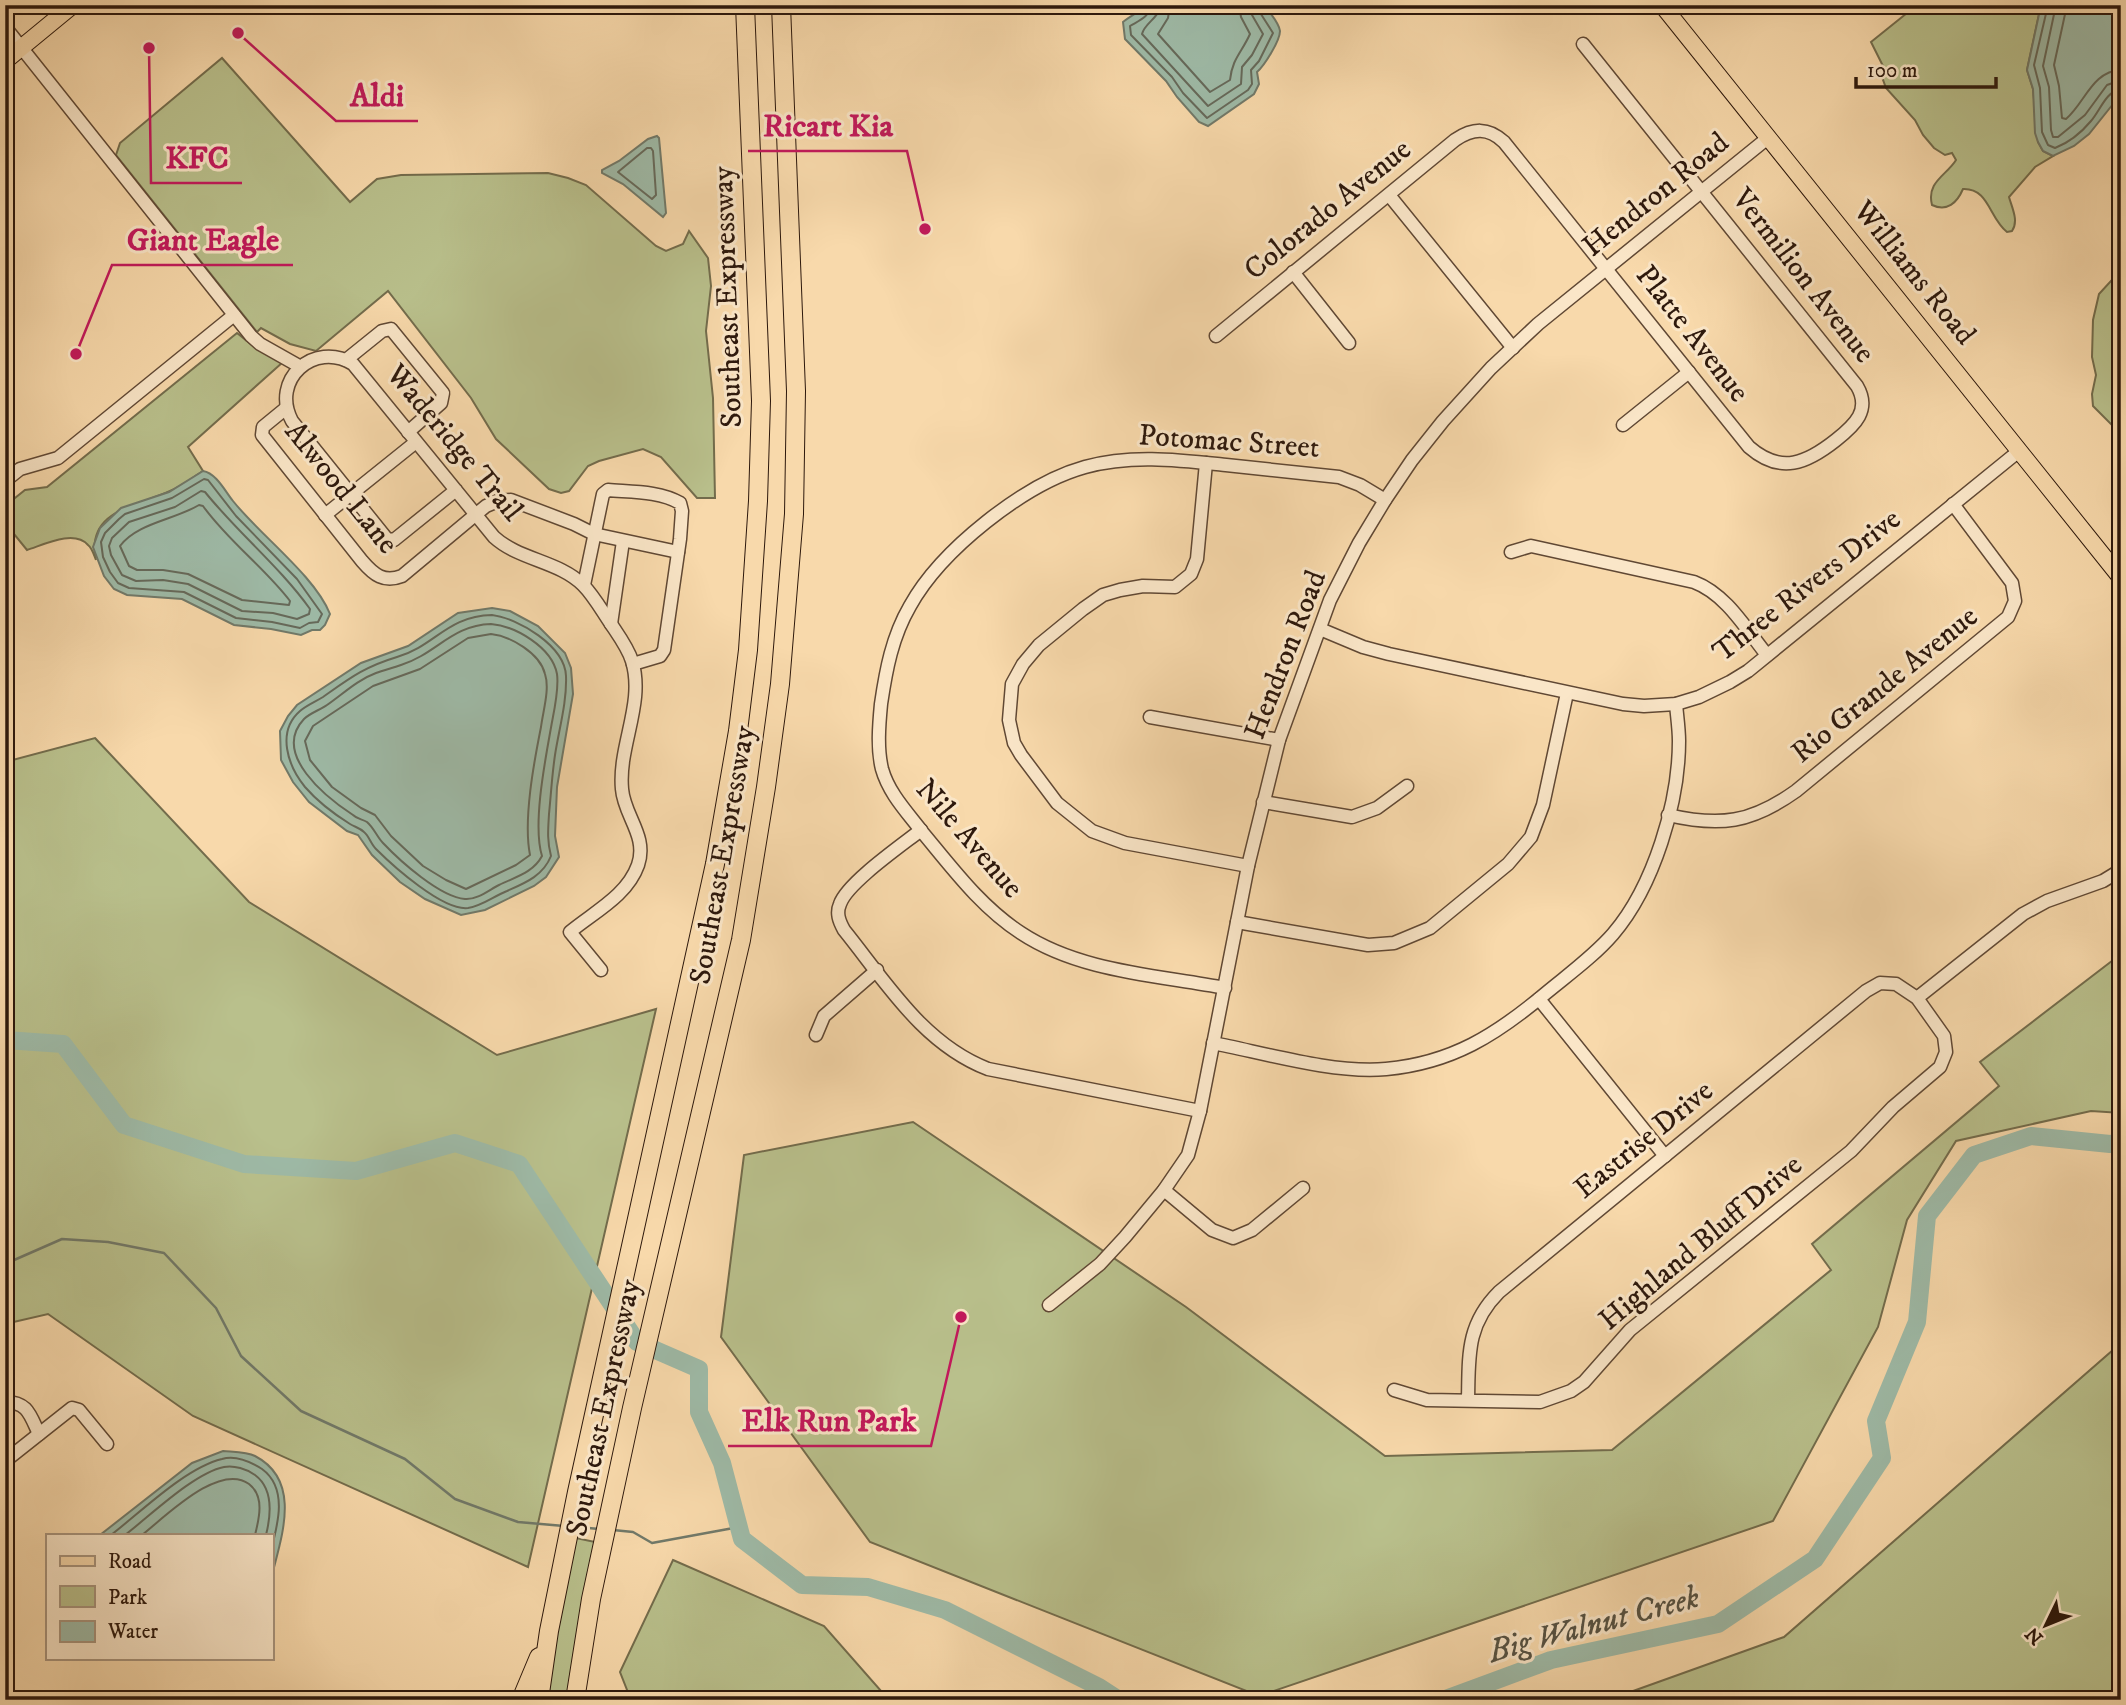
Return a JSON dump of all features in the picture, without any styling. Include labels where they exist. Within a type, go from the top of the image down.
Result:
[{"type":"highway","points":[[737,5],[748,57]]},
{"type":"highway","name":"Southeast Expressway","points":[[540,1700],[549,1631],[579,1486],[723,825],[749,638],[761,401],[745,5]]},
{"type":"highway","name":"Southeast Expressway","points":[[575,1700],[601,1552],[659,1284],[741,940],[766,787],[788,600],[794,514],[796,391],[781,5]]},
{"type":"highway","points":[[522,1700],[549,1631]]},
{"type":"highway","points":[[584,1646],[585,1700]]},
{"type":"main road","points":[[5,61],[74,5]]},
{"type":"main road","name":"Williams Road","points":[[1662,5],[2121,578]]},
{"type":"street","points":[[5,27],[234,315],[260,344],[299,366],[289,384],[285,409],[306,439],[391,540],[456,490]]},
{"type":"street","name":"Vermilion Avenue","points":[[1583,44],[1860,392],[1862,406],[1858,420],[1830,445]]},
{"type":"street","name":"Colorado Avenue","points":[[1216,336],[1455,140],[1477,130]]},
{"type":"street","name":"Platte Avenue","points":[[1477,130],[1492,133],[1504,142],[1742,439],[1763,458],[1782,463],[1799,462],[1817,455],[1830,445]]},
{"type":"street","name":"Hendron Road","points":[[1049,1306],[1100,1264],[1164,1190],[1188,1154],[1200,1111],[1248,866],[1279,740],[1330,600],[1385,500],[1443,421],[1491,368],[1607,268],[1769,137]]},
{"type":"street","points":[[1389,195],[1513,348]]},
{"type":"street","points":[[1293,272],[1349,343]]},
{"type":"street","points":[[5,481],[20,469],[58,458],[234,315]]},
{"type":"street","points":[[325,515],[412,437],[441,404],[443,393],[391,329],[382,331],[346,360]]},
{"type":"street","name":"Waderidge Trail","points":[[299,366],[324,358],[346,360],[353,364],[499,541],[561,570],[584,585],[625,646],[633,664],[635,697],[622,790],[639,834],[641,845],[638,865],[624,891],[570,932],[601,970]]},
{"type":"street","points":[[1623,425],[1689,372]]},
{"type":"street","name":"Alwood Lane","points":[[285,409],[263,427],[262,435],[372,573],[392,580],[402,576],[476,515]]},
{"type":"street","name":"Three Rivers Drive","points":[[1320,629],[1363,647],[1389,654],[1567,693],[1623,704],[1676,704],[1699,697],[1730,682],[1768,655],[2020,451]]},
{"type":"street","name":"Potomac Street","points":[[883,689],[895,638],[924,584],[961,544],[1011,503],[1056,478],[1085,467],[1106,462],[1147,459],[1339,477],[1360,485],[1385,500]]},
{"type":"street","points":[[1206,463],[1197,559],[1188,578],[1175,587],[1133,587],[1099,598],[1030,654],[1012,684],[1009,720],[1014,743],[1021,755],[1057,803],[1080,823],[1112,840],[1248,866]]},
{"type":"street","points":[[584,585],[600,499],[608,490],[673,499],[680,503],[682,511],[678,552],[664,650],[660,656],[633,664]]},
{"type":"street","points":[[476,515],[486,506],[511,500],[594,534],[678,552]]},
{"type":"street","name":"Rio Grande Avenue","points":[[1668,815],[1696,821],[1721,822],[1755,815],[1774,805],[1796,791],[2008,617],[2015,601],[2012,583],[1953,504]]},
{"type":"street","points":[[611,624],[623,541]]},
{"type":"street","points":[[1511,552],[1531,545],[1704,586],[1722,599],[1768,655]]},
{"type":"street","name":"Nile Avenue","points":[[883,689],[880,717],[881,768],[886,781],[900,803],[959,877],[990,909],[1023,934],[1077,959],[1225,988]]},
{"type":"street","points":[[1237,922],[1368,945],[1394,943],[1430,928],[1508,864],[1531,838],[1543,805],[1567,693]]},
{"type":"street","points":[[1213,1043],[1336,1067],[1387,1069],[1434,1061],[1496,1032],[1587,959],[1614,933],[1636,902],[1655,863],[1668,815],[1678,762],[1676,704]]},
{"type":"street","points":[[1150,717],[1279,740]]},
{"type":"street","points":[[1263,802],[1352,817],[1377,808],[1407,786]]},
{"type":"street","points":[[921,830],[852,886],[839,906],[841,924],[933,1037],[952,1052],[976,1064],[1015,1075],[1200,1111]]},
{"type":"street","points":[[1917,998],[2023,914],[2047,901],[2103,881],[2121,870]]},
{"type":"street","points":[[816,1035],[824,1016],[877,970]]},
{"type":"street","name":"Eastrise Drive","points":[[1468,1400],[1470,1342],[1478,1319],[1491,1300],[1873,986],[1880,983],[1896,984],[1917,998]]},
{"type":"street","name":"Highland Bluff Drive","points":[[1394,1390],[1427,1400],[1540,1402],[1551,1400],[1578,1386],[1591,1376],[1630,1330],[1860,1143],[1884,1115],[1934,1073],[1944,1060],[1944,1036],[1917,998]]},
{"type":"street","points":[[1539,999],[1665,1157]]},
{"type":"street","points":[[1164,1190],[1212,1230],[1233,1238],[1252,1230],[1303,1188]]},
{"type":"street","points":[[5,1402],[17,1402],[24,1406],[39,1434]]},
{"type":"street","points":[[5,1461],[69,1410],[76,1408],[107,1444]]},
{"type":"green space","points":[[1917,5],[2041,5],[2027,70],[2033,89],[2038,142],[2043,151],[2053,156],[2035,167],[2009,197],[2015,219],[2012,231],[2007,232],[2001,226],[1984,198],[1972,190],[1963,189],[1955,202],[1947,207],[1932,205],[1932,190],[1956,160],[1952,153],[1945,155],[1934,148],[1915,120],[1886,88],[1882,77],[1883,66],[1871,42]]},
{"type":"green space","points":[[222,58],[350,202],[377,179],[401,175],[548,173],[586,185],[656,246],[666,251],[683,244],[689,231],[708,258],[711,286],[706,331],[713,398],[715,498],[697,498],[661,457],[643,449],[588,466],[569,491],[561,493],[549,489],[496,439],[471,398],[388,291],[316,351],[290,344],[261,328],[257,332],[116,155],[120,143]]},
{"type":"green space","points":[[2121,270],[2121,441],[2112,425],[2093,406],[2092,394],[2096,375],[2092,357],[2093,320],[2099,294]]},
{"type":"green space","points":[[237,333],[257,349],[283,362],[188,447],[203,471],[174,489],[130,506],[106,520],[98,530],[95,543],[96,560],[89,546],[75,538],[58,540],[27,550],[5,523],[5,506],[25,490],[47,487]]},
{"type":"green space","points":[[95,738],[249,902],[497,1055],[656,1009],[528,1567],[193,1416],[48,1314],[5,1324],[5,762]]},
{"type":"green space","points":[[2121,954],[2121,1113],[2091,1111],[1956,1141],[1907,1220],[1878,1327],[1773,1521],[1259,1696],[870,1542],[721,1337],[744,1155],[913,1122],[1186,1307],[1385,1456],[1612,1450],[1831,1270],[1812,1244],[1999,1086],[1980,1062]]},
{"type":"green space","points":[[2121,1343],[2121,1700],[1608,1700],[1784,1637]]},
{"type":"green space","points":[[576,1538],[595,1542],[569,1700],[546,1700],[552,1651]]},
{"type":"green space","points":[[673,1560],[824,1626],[889,1700],[631,1700],[620,1672]]},
{"type":"water","points":[[1147,5],[1265,5],[1280,31],[1271,53],[1257,72],[1259,84],[1254,94],[1208,126],[1199,122],[1166,81],[1125,39],[1123,22]]},
{"type":"water","points":[[2041,5],[2104,5],[2116,17],[2121,18],[2121,94],[2089,134],[2074,146],[2053,156],[2043,151],[2035,133],[2033,89],[2027,70]]},
{"type":"water","points":[[657,136],[666,213],[663,217],[623,184],[602,173],[602,170],[648,139]]},
{"type":"water","points":[[203,471],[216,479],[244,514],[312,585],[330,614],[320,630],[301,635],[234,625],[182,599],[127,595],[114,589],[104,576],[93,547],[100,528],[121,508],[169,492]]},
{"type":"water","points":[[492,608],[510,611],[538,626],[565,653],[571,668],[573,694],[557,787],[555,836],[559,857],[546,877],[534,886],[485,910],[461,915],[425,899],[400,882],[372,855],[358,835],[347,831],[309,802],[293,782],[281,760],[280,731],[297,705],[361,663],[408,646],[458,613]]},
{"type":"water","points":[[223,1451],[255,1456],[270,1467],[279,1480],[284,1495],[285,1512],[273,1571],[273,1534],[101,1534],[192,1463]]},
{"type":"waterway","name":"Big Walnut Creek","points":[[5,1040],[63,1044],[124,1125],[244,1164],[356,1171],[455,1143],[519,1164],[637,1342],[699,1369],[699,1412],[722,1463],[742,1539],[802,1585],[868,1587],[945,1610],[1099,1687],[1119,1700]]},
{"type":"waterway","name":"Big Walnut Creek","points":[[1443,1700],[1551,1660],[1718,1624],[1815,1559],[1882,1458],[1876,1421],[1917,1322],[1927,1216],[1974,1155],[2031,1136],[2121,1143]]},
{"type":"waterway","points":[[5,1264],[62,1239],[108,1242],[164,1253],[216,1308],[241,1356],[301,1411],[405,1459],[455,1499],[518,1522],[564,1526]]},
{"type":"waterway","points":[[578,1527],[599,1529]]},
{"type":"waterway","points":[[613,1530],[633,1532],[652,1543],[739,1527]]},
{"type":"place","name":"Aldi","points":[[238,33]]},
{"type":"place","name":"KFC","points":[[149,48]]},
{"type":"place","name":"Ricart Kia","points":[[925,229]]},
{"type":"place","name":"Giant Eagle","points":[[76,354]]},
{"type":"place","name":"Elk Run Park","points":[[961,1317]]}]
